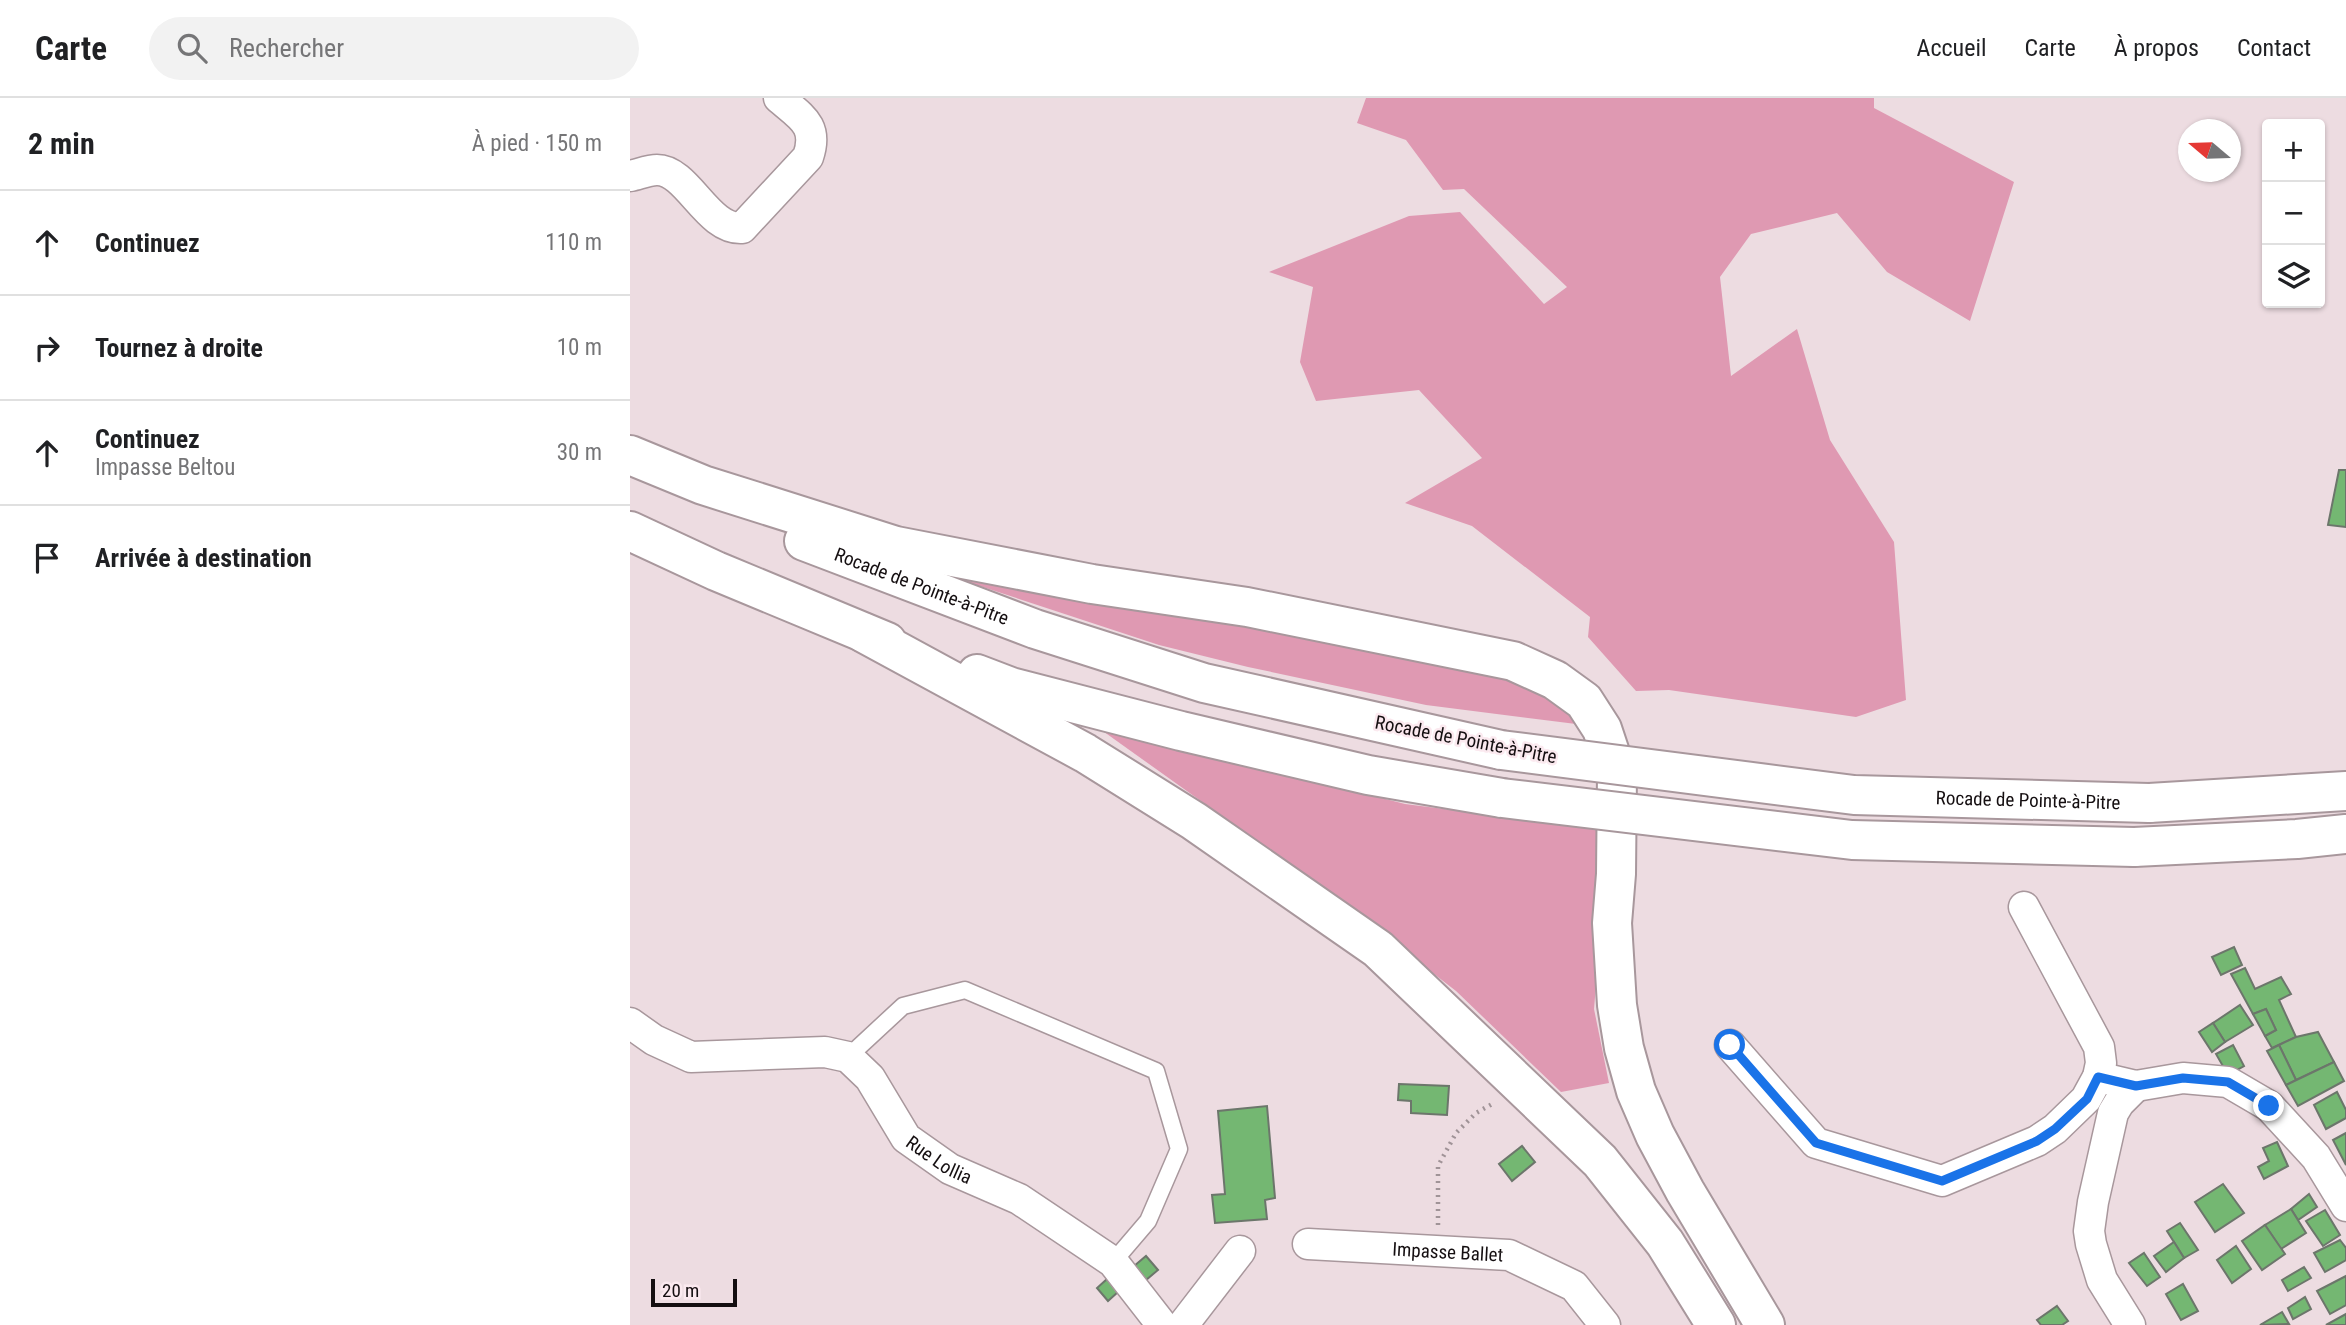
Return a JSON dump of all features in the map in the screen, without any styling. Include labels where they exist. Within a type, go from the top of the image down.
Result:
[{"type":"highway","points":[[630,455],[703,485],[896,546],[1092,584],[1247,607],[1513,661],[1555,681],[1584,701],[1602,729],[1616,774],[1616,874],[1612,922],[1616,1005],[1636,1091],[1655,1135],[1685,1191],[1765,1325]]},
{"type":"highway","name":"Rocade de Pointe-à-Pitre","points":[[630,461],[743,516],[875,570],[1035,629],[1204,683],[1501,750],[1854,795],[2149,803],[2346,791]]},
{"type":"highway","points":[[630,531],[716,571],[864,633],[1011,687],[1368,775],[1502,798],[1852,840],[2134,847],[2346,834]]},
{"type":"highway","points":[[864,633],[1085,753],[1194,821],[1378,949],[1608,1171],[1665,1243],[1716,1325]]},
{"type":"street","points":[[630,176],[658,170],[666,172],[683,184],[717,220],[734,228],[742,228],[808,157],[813,145],[811,130],[804,120],[779,98]]},
{"type":"street","points":[[1730,1045],[1816,1143],[1942,1181],[2037,1141],[2055,1129],[2087,1099],[2098,1077],[2101,1063],[2099,1047],[2024,907]]},
{"type":"street","points":[[630,1023],[654,1040],[691,1057],[825,1052],[848,1057]]},
{"type":"street","name":"Rue Lollia","points":[[848,1057],[870,1078],[906,1138],[950,1169],[1019,1199],[1113,1262],[1162,1325]]},
{"type":"street","points":[[2098,1077],[2136,1086],[2183,1078],[2228,1082],[2269,1106],[2316,1157],[2346,1206]]},
{"type":"street","points":[[2130,1325],[2102,1280],[2089,1231],[2113,1113],[2136,1086]]},
{"type":"street","name":"Impasse Ballet","points":[[1308,1244],[1509,1255],[1574,1286],[1605,1325]]},
{"type":"street","points":[[1182,1325],[1240,1251]]},
{"type":"lane","points":[[848,1057],[903,1006],[965,990],[1156,1071],[1179,1149],[1148,1221],[1113,1262]]},
{"type":"path","points":[[1437,1250],[1438,1166],[1456,1133],[1476,1114],[1504,1098],[1531,1094]]},
{"type":"shaded area","points":[[1366,98],[1874,98],[1874,108],[2014,182],[1970,321],[1887,272],[1837,213],[1751,234],[1720,277],[1731,376],[1797,329],[1830,440],[1894,542],[1906,700],[1856,717],[1669,690],[1636,691],[1588,637],[1590,617],[1472,526],[1405,503],[1482,458],[1419,390],[1316,401],[1300,362],[1313,287],[1269,272],[1409,216],[1460,212],[1544,304],[1567,287],[1464,189],[1443,190],[1406,140],[1357,123]]},
{"type":"shaded area","points":[[925,568],[1512,674],[1566,701],[1584,725],[1426,705],[1248,667],[1159,645]]},
{"type":"shaded area","points":[[1093,724],[1405,804],[1609,830],[1594,1009],[1609,1083],[1561,1092],[1456,991],[1331,894]]},
{"type":"building","points":[[2339,470],[2346,470],[2346,527],[2328,525]]},
{"type":"building","points":[[2234,947],[2242,965],[2221,975],[2212,957]]},
{"type":"building","points":[[2245,968],[2255,989],[2281,977],[2291,994],[2279,1000],[2296,1037],[2272,1048],[2265,1036],[2276,1030],[2266,1009],[2253,1014],[2231,974]]},
{"type":"building","points":[[2240,1005],[2253,1025],[2225,1042],[2213,1023]]},
{"type":"building","points":[[2266,1009],[2276,1030],[2265,1036],[2253,1014]]},
{"type":"building","points":[[2213,1023],[2225,1042],[2212,1052],[2199,1032]]},
{"type":"building","points":[[2318,1032],[2334,1062],[2296,1080],[2279,1045],[2296,1037]]},
{"type":"building","points":[[2233,1045],[2244,1066],[2228,1075],[2216,1054]]},
{"type":"building","points":[[2279,1045],[2296,1080],[2286,1085],[2267,1051]]},
{"type":"building","points":[[2334,1062],[2344,1081],[2298,1106],[2286,1085]]},
{"type":"building","points":[[1399,1084],[1449,1086],[1447,1115],[1411,1113],[1411,1101],[1398,1100]]},
{"type":"building","points":[[2337,1092],[2346,1110],[2346,1118],[2326,1129],[2314,1105]]},
{"type":"building","points":[[1267,1106],[1275,1198],[1265,1200],[1267,1219],[1215,1223],[1212,1195],[1225,1194],[1218,1111]]},
{"type":"building","points":[[2346,1133],[2346,1165],[2333,1140]]},
{"type":"building","points":[[2277,1142],[2288,1166],[2264,1179],[2258,1167],[2269,1161],[2263,1148]]},
{"type":"building","points":[[1522,1146],[1535,1162],[1512,1181],[1499,1164]]},
{"type":"building","points":[[2223,1184],[2244,1213],[2215,1232],[2195,1202]]},
{"type":"building","points":[[2309,1194],[2317,1207],[2298,1220],[2291,1209]]},
{"type":"building","points":[[2291,1209],[2306,1233],[2281,1249],[2265,1225]]},
{"type":"building","points":[[2325,1210],[2340,1235],[2323,1246],[2306,1221]]},
{"type":"building","points":[[2180,1223],[2198,1250],[2184,1258],[2167,1231]]},
{"type":"building","points":[[2265,1225],[2285,1254],[2262,1270],[2242,1241]]},
{"type":"building","points":[[2340,1240],[2346,1248],[2346,1260],[2325,1272],[2314,1253]]},
{"type":"building","points":[[2174,1242],[2184,1258],[2166,1272],[2154,1256]]},
{"type":"building","points":[[2236,1246],[2251,1269],[2232,1283],[2217,1260]]},
{"type":"building","points":[[2144,1253],[2160,1277],[2147,1286],[2129,1263]]},
{"type":"building","points":[[1146,1256],[1158,1270],[1146,1280],[1134,1266]]},
{"type":"building","points":[[2304,1267],[2311,1278],[2288,1291],[2282,1280]]},
{"type":"building","points":[[2346,1276],[2346,1305],[2330,1314],[2317,1291]]},
{"type":"building","points":[[1107,1279],[1118,1292],[1108,1301],[1097,1288]]},
{"type":"building","points":[[2183,1284],[2198,1311],[2181,1320],[2166,1294]]},
{"type":"building","points":[[2305,1297],[2311,1309],[2293,1319],[2288,1308]]},
{"type":"building","points":[[2057,1306],[2068,1321],[2062,1325],[2041,1325],[2037,1320]]},
{"type":"building","points":[[2282,1312],[2289,1324],[2260,1325]]},
{"type":"building","points":[[2346,1314],[2346,1325],[2326,1325]]},
{"type":"route","points":[[1730,1045],[1816,1143],[1942,1181],[2037,1141],[2055,1129],[2087,1099],[2098,1077],[2136,1086],[2183,1078],[2228,1082],[2269,1106]]}]
